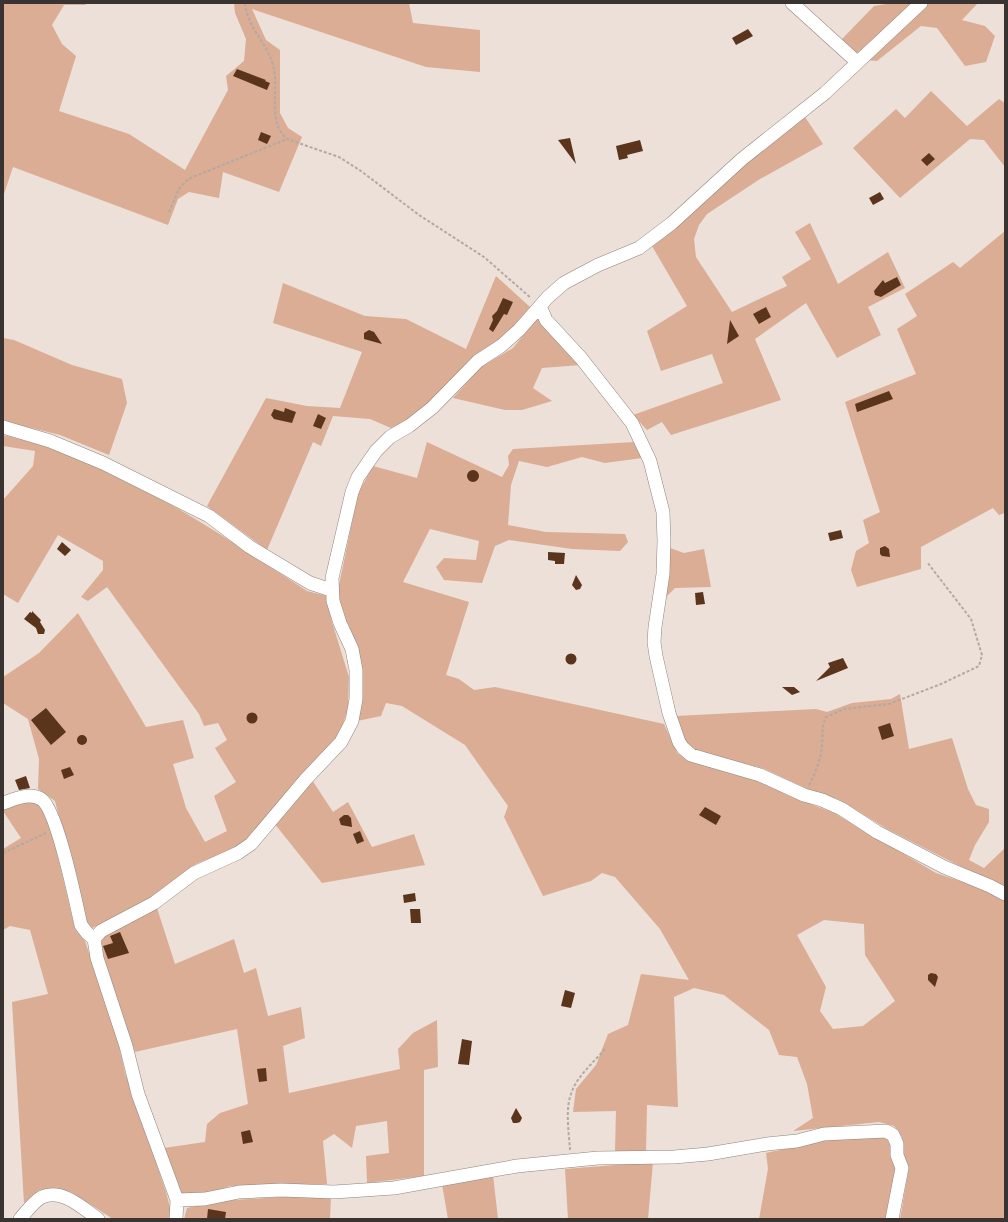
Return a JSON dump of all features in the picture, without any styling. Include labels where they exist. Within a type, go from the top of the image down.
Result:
[{"type":"street","points":[[792,3],[858,62]]},
{"type":"street","points":[[94,939],[101,931],[154,902],[194,873],[238,853],[251,844],[306,779],[341,742],[352,721],[356,699],[356,670],[352,649],[340,623],[331,590],[332,578],[352,492],[366,464],[390,437],[409,426],[432,408],[478,361],[501,346],[519,330],[540,306],[564,283],[578,275],[638,248],[652,239],[689,209],[742,159],[824,93],[921,3]]},
{"type":"street","points":[[540,306],[546,320],[582,358],[632,423],[650,460],[663,512],[664,542],[663,574],[654,642],[669,713],[679,742],[683,748],[691,755],[760,775],[804,796],[822,800],[842,809],[877,832],[944,867],[990,886],[1005,894]]},
{"type":"street","points":[[3,428],[50,441],[103,463],[209,516],[250,547],[310,584],[331,590]]},
{"type":"street","points":[[3,803],[23,797],[34,796],[43,800],[49,808],[57,828],[81,925],[94,939],[97,958],[126,1046],[138,1094],[177,1200],[176,1219]]},
{"type":"street","points":[[177,1200],[205,1198],[239,1192],[281,1190],[334,1192],[394,1188],[490,1170],[598,1158],[674,1157],[708,1154],[767,1144],[797,1142],[824,1134],[886,1131],[894,1135],[896,1155],[902,1168],[892,1219]]},
{"type":"street","points":[[20,1219],[41,1197],[50,1195],[59,1195],[70,1199],[98,1219]]},
{"type":"path","points":[[245,3],[250,24],[266,49],[272,64],[277,125],[282,134],[287,139],[339,157],[361,171],[419,216],[484,257],[507,275],[540,306]]},
{"type":"path","points":[[169,212],[179,189],[188,179],[287,139]]},
{"type":"path","points":[[804,796],[814,776],[822,747],[822,724],[826,717],[844,709],[889,704],[941,684],[979,666],[982,655],[971,619],[928,562]]},
{"type":"path","points":[[3,853],[57,828]]},
{"type":"path","points":[[570,1161],[568,1112],[570,1094],[575,1085],[605,1049]]},
{"type":"shaded area","points":[[3,3],[88,3],[85,5],[64,5],[52,25],[62,44],[76,56],[59,111],[129,134],[185,170],[228,90],[226,76],[244,61],[246,39],[235,13],[234,3],[409,3],[413,23],[480,30],[480,72],[426,67],[252,9],[266,40],[280,50],[280,113],[288,128],[302,137],[279,192],[223,172],[219,198],[189,192],[178,199],[168,225],[13,167],[3,197]]},
{"type":"shaded area","points":[[892,3],[914,3],[857,53],[842,39],[874,6]]},
{"type":"shaded area","points":[[928,3],[978,3],[962,20],[985,26],[995,36],[986,62],[965,66],[937,28],[921,26],[877,61],[865,60]]},
{"type":"shaded area","points":[[931,91],[967,126],[999,99],[1005,103],[1005,167],[984,140],[970,139],[900,198],[853,148],[896,109],[905,118]]},
{"type":"shaded area","points":[[805,117],[823,144],[760,179],[707,214],[699,225],[694,239],[696,257],[732,312],[787,286],[782,277],[811,259],[795,232],[810,223],[838,284],[888,252],[905,288],[868,307],[881,335],[837,358],[806,303],[755,339],[781,400],[671,435],[662,422],[647,430],[633,415],[723,383],[712,354],[661,371],[647,331],[687,306],[652,246],[719,185]]},
{"type":"shaded area","points":[[1005,231],[1005,513],[999,515],[993,508],[921,547],[921,569],[857,587],[851,570],[856,551],[869,543],[863,520],[880,512],[845,402],[916,374],[897,329],[917,316],[905,294],[953,262],[960,268]]},
{"type":"shaded area","points":[[496,276],[530,307],[502,339],[412,419],[391,428],[370,419],[333,416],[321,446],[313,442],[267,550],[207,506],[266,398],[307,406],[340,408],[362,352],[273,323],[283,283],[365,316],[406,319],[466,349]]},
{"type":"shaded area","points":[[538,317],[581,365],[542,368],[533,388],[552,401],[522,410],[505,410],[453,398],[482,366],[513,348]]},
{"type":"shaded area","points":[[3,338],[14,340],[72,365],[122,379],[127,403],[109,455],[60,435],[3,421]]},
{"type":"shaded area","points":[[3,435],[44,446],[84,461],[123,479],[199,521],[307,591],[327,596],[332,622],[349,677],[348,709],[339,735],[250,837],[235,848],[196,864],[161,892],[111,920],[92,928],[86,921],[55,801],[38,789],[39,759],[28,719],[3,703],[3,677],[39,653],[78,613],[146,727],[183,720],[194,758],[173,764],[186,808],[205,842],[227,831],[214,796],[236,782],[215,748],[227,740],[218,723],[204,726],[199,714],[107,587],[88,601],[81,597],[103,570],[103,561],[58,535],[18,603],[3,594],[3,500],[33,466],[35,451],[3,446]]},
{"type":"shaded area","points":[[427,442],[502,477],[509,465],[508,456],[513,449],[635,442],[642,458],[605,463],[582,457],[547,467],[519,461],[511,485],[508,525],[546,532],[625,534],[628,542],[620,551],[572,549],[509,540],[495,546],[482,583],[444,580],[436,567],[444,558],[476,560],[479,541],[430,529],[403,582],[469,602],[446,675],[459,679],[474,690],[495,687],[664,724],[677,753],[691,761],[759,779],[787,795],[834,813],[936,873],[986,890],[1005,900],[1005,1219],[900,1219],[909,1167],[902,1155],[902,1137],[894,1126],[879,1122],[793,1131],[813,1118],[807,1084],[797,1057],[779,1055],[769,1030],[724,995],[694,988],[674,997],[678,1107],[647,1105],[646,1152],[615,1152],[616,1111],[573,1112],[576,1089],[596,1065],[608,1034],[628,1025],[641,974],[689,980],[660,929],[615,877],[602,873],[591,881],[543,896],[504,817],[508,806],[465,745],[402,706],[386,703],[381,716],[357,721],[343,621],[337,595],[358,493],[373,466],[417,478]],"holes":[[[824,920],[864,924],[865,955],[895,1001],[863,1026],[833,1029],[820,1011],[826,987],[797,935]]]},
{"type":"shaded area","points":[[670,548],[684,553],[704,549],[711,587],[675,588],[666,597]]},
{"type":"shaded area","points":[[900,694],[909,749],[952,738],[968,789],[976,805],[989,809],[989,822],[975,845],[969,860],[984,868],[1005,848],[1005,889],[887,829],[838,799],[814,792],[762,768],[695,751],[685,741],[676,716],[816,709],[827,712],[852,703],[891,699]]},
{"type":"shaded area","points":[[312,780],[333,812],[348,802],[372,847],[414,834],[425,865],[322,883],[274,823]]},
{"type":"shaded area","points":[[34,801],[43,807],[55,845],[75,929],[85,941],[116,1033],[125,1073],[166,1192],[173,1219],[113,1219],[71,1192],[54,1188],[39,1190],[24,1203],[12,1002],[48,994],[30,930],[10,926],[3,930],[3,849],[21,838],[3,811],[3,808]]},
{"type":"shaded area","points":[[157,908],[175,964],[234,939],[244,973],[256,968],[268,1016],[301,1007],[305,1038],[283,1046],[289,1093],[400,1069],[398,1049],[413,1033],[437,1020],[438,1067],[424,1070],[424,1176],[367,1183],[366,1156],[389,1153],[387,1121],[356,1126],[352,1148],[334,1134],[323,1141],[327,1184],[230,1186],[209,1194],[180,1196],[164,1148],[205,1142],[207,1124],[220,1113],[248,1104],[237,1029],[135,1052],[112,988],[99,942],[110,931]]},
{"type":"shaded area","points":[[873,1134],[889,1140],[897,1169],[888,1219],[759,1219],[768,1169],[766,1153],[821,1141]]},
{"type":"shaded area","points":[[653,1162],[648,1219],[568,1219],[565,1169]]},
{"type":"shaded area","points":[[493,1175],[498,1219],[448,1219],[442,1184]]},
{"type":"shaded area","points":[[295,1196],[331,1197],[330,1219],[184,1219],[187,1208],[219,1201]]},
{"type":"building","points":[[748,29],[753,36],[736,45],[732,38]]},
{"type":"building","points":[[237,69],[266,80],[265,81],[270,83],[267,90],[233,76]]},
{"type":"building","points":[[261,132],[271,136],[267,144],[258,140]]},
{"type":"building","points":[[570,138],[576,164],[558,140]]},
{"type":"building","points":[[640,140],[643,151],[627,155],[628,158],[619,160],[616,146]]},
{"type":"building","points":[[929,153],[935,159],[927,166],[921,160]]},
{"type":"building","points":[[880,192],[884,199],[873,205],[869,198]]},
{"type":"building","points":[[897,277],[901,285],[881,297],[875,295],[874,291],[883,280],[885,283]]},
{"type":"building","points":[[503,298],[513,302],[507,315],[504,314],[493,332],[489,329],[493,320],[492,316],[497,311]]},
{"type":"building","points":[[766,307],[771,317],[759,324],[753,314]]},
{"type":"building","points":[[730,320],[739,336],[727,344]]},
{"type":"building","points":[[369,330],[374,332],[382,344],[364,339],[364,333]]},
{"type":"building","points":[[889,391],[893,399],[857,412],[855,404]]},
{"type":"building","points":[[285,408],[296,412],[292,423],[274,419],[271,415],[274,409],[284,412]]},
{"type":"building","points":[[318,414],[326,418],[321,429],[313,426]]},
{"type":"building","points":[[471,470],[475,470],[479,476],[475,482],[471,482],[467,478],[467,474]]},
{"type":"building","points":[[841,530],[843,538],[830,541],[828,533]]},
{"type":"building","points":[[62,542],[71,550],[65,556],[57,549]]},
{"type":"building","points":[[885,546],[889,549],[890,557],[882,556],[880,554],[880,548]]},
{"type":"building","points":[[548,552],[565,553],[564,564],[555,564],[555,561],[548,560]]},
{"type":"building","points":[[576,575],[582,585],[580,589],[576,590],[572,585]]},
{"type":"building","points":[[703,592],[705,604],[696,605],[695,593]]},
{"type":"building","points":[[32,611],[41,620],[40,622],[45,630],[44,634],[38,634],[36,628],[24,619],[30,612],[32,613]]},
{"type":"building","points":[[569,654],[573,654],[575,655],[575,663],[569,664],[566,661],[566,657]]},
{"type":"building","points":[[843,658],[848,668],[816,681],[830,667],[828,663]]},
{"type":"building","points":[[782,687],[794,687],[800,692],[792,695]]},
{"type":"building","points":[[46,708],[66,732],[51,745],[31,720]]},
{"type":"building","points":[[250,713],[254,713],[256,714],[256,722],[250,723],[247,720],[247,716]]},
{"type":"building","points":[[890,723],[894,736],[882,740],[878,727]]},
{"type":"building","points":[[80,735],[84,735],[86,736],[86,744],[80,745],[77,742],[77,738]]},
{"type":"building","points":[[70,767],[74,775],[64,779],[61,770]]},
{"type":"building","points":[[26,776],[30,788],[19,790],[15,780]]},
{"type":"building","points":[[705,807],[721,816],[716,825],[699,815]]},
{"type":"building","points":[[344,815],[348,815],[351,818],[352,827],[341,825],[339,819]]},
{"type":"building","points":[[360,831],[364,841],[357,844],[353,834]]},
{"type":"building","points":[[415,893],[416,901],[404,903],[403,895]]},
{"type":"building","points":[[410,909],[420,909],[421,923],[411,923]]},
{"type":"building","points":[[120,932],[129,953],[108,959],[103,946],[113,943],[110,936]]},
{"type":"building","points":[[931,973],[936,974],[938,977],[935,987],[928,980],[928,975]]},
{"type":"building","points":[[565,990],[575,993],[571,1008],[561,1006]]},
{"type":"building","points":[[462,1039],[472,1041],[469,1065],[458,1064]]},
{"type":"building","points":[[266,1068],[267,1081],[259,1082],[257,1069]]},
{"type":"building","points":[[516,1108],[522,1118],[520,1122],[513,1123],[511,1118]]},
{"type":"building","points":[[250,1130],[253,1142],[243,1144],[241,1132]]},
{"type":"building","points":[[208,1209],[226,1212],[225,1219],[207,1219]]}]
